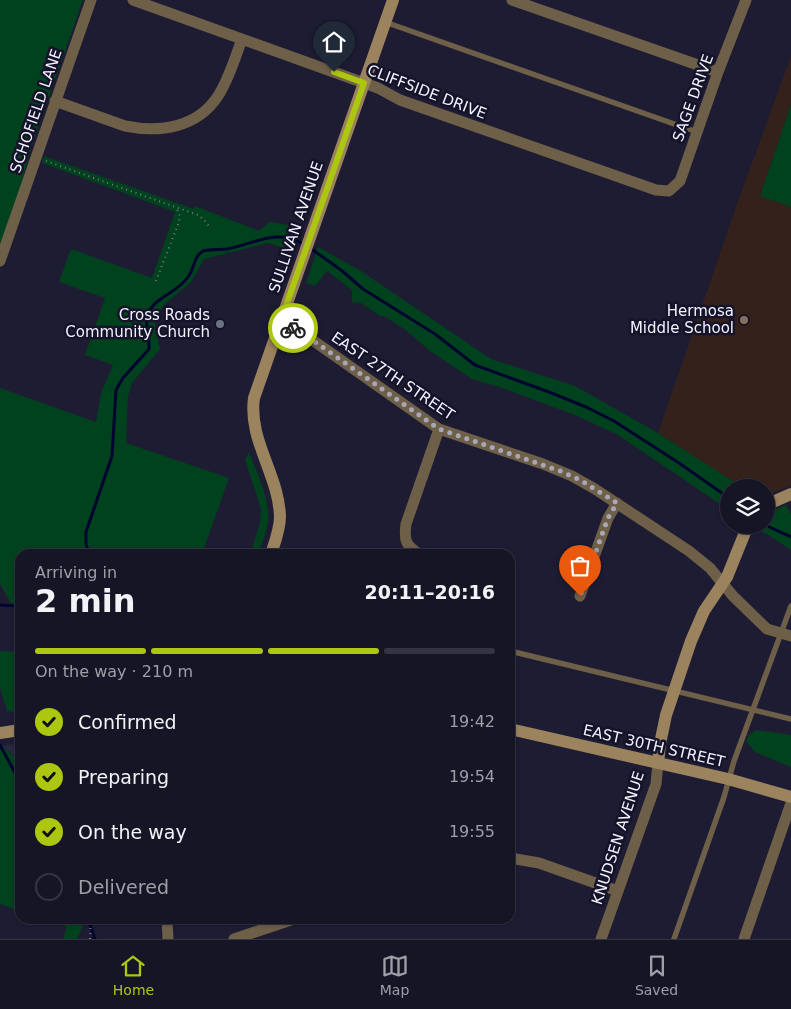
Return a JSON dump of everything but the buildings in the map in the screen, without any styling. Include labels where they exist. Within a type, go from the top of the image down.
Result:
[{"type":"main road","name":"SULLIVAN AVENUE","points":[[272,549],[279,526],[279,510],[277,496],[257,437],[252,413],[256,391],[393,0]]},
{"type":"main road","points":[[775,501],[791,494]]},
{"type":"main road","name":"KNUDSEN AVENUE","points":[[658,764],[662,731],[674,690],[701,617],[723,585],[744,534]]},
{"type":"main road","name":"EAST 30TH STREET","points":[[515,730],[791,796]]},
{"type":"main road","points":[[0,733],[15,731]]},
{"type":"street","name":"SCHOFIELD LANE","points":[[0,261],[90,0]]},
{"type":"street","name":"CLIFFSIDE DRIVE","points":[[132,0],[364,83],[400,100],[656,190]]},
{"type":"street","points":[[512,0],[718,72]]},
{"type":"street","name":"SAGE DRIVE","points":[[656,190],[669,191],[680,181],[718,72],[746,0]]},
{"type":"street","points":[[55,101],[125,126],[156,130],[182,125],[201,114],[217,98],[242,39]]},
{"type":"street","name":"EAST 27TH STREET","points":[[280,323],[301,332],[439,429],[560,471],[582,481],[689,550],[710,568],[754,618],[767,629],[786,635]]},
{"type":"street","points":[[412,549],[404,537],[406,524],[439,429]]},
{"type":"street","points":[[580,596],[608,518],[617,503]]},
{"type":"street","name":"KNUDSEN AVENUE","points":[[602,939],[656,784],[658,764]]},
{"type":"street","points":[[744,939],[791,803]]},
{"type":"street","points":[[515,859],[539,863],[618,891]]},
{"type":"street","points":[[167,924],[168,939]]},
{"type":"street","points":[[234,939],[279,924]]},
{"type":"lane","points":[[385,22],[697,132]]},
{"type":"lane","points":[[674,939],[762,683],[786,635],[791,606]]},
{"type":"lane","points":[[515,652],[791,719]]},
{"type":"path","points":[[35,157],[198,215],[209,226]]},
{"type":"path","points":[[156,281],[179,222],[180,216],[176,208]]},
{"type":"path","points":[[90,939],[91,924]]},
{"type":"shaded area","name":"Hermosa Middle School","points":[[791,56],[791,104],[760,195],[791,207],[791,485],[775,492],[775,479],[730,479],[658,433],[736,207]]},
{"type":"shaded area","points":[[15,744],[15,757],[5,748],[0,748],[0,746]]},
{"type":"green space","points":[[0,0],[83,0],[31,148],[18,195],[0,247]]},
{"type":"green space","points":[[791,104],[791,207],[760,196]]},
{"type":"green space","points":[[44,156],[194,209],[195,206],[259,231],[270,222],[302,227],[294,251],[268,243],[204,259],[191,282],[165,304],[156,315],[155,328],[160,349],[132,383],[128,396],[126,443],[229,478],[204,549],[15,549],[15,610],[0,584],[0,388],[96,422],[101,393],[113,365],[85,355],[105,298],[59,282],[71,249],[152,278],[175,212],[42,163]]},
{"type":"green space","points":[[318,247],[361,271],[491,359],[575,386],[658,433],[730,479],[720,479],[720,504],[618,435],[575,415],[500,387],[472,379],[430,351],[407,331],[386,317],[380,316],[361,303],[352,302],[352,290],[327,271],[315,286],[306,283]]},
{"type":"green space","points":[[249,452],[267,503],[267,529],[260,549],[252,549],[260,523],[261,508],[245,460]]},
{"type":"green space","points":[[786,505],[791,514],[791,550],[767,534],[775,534],[775,510]]},
{"type":"green space","points":[[0,651],[15,652],[15,712],[7,711],[0,688]]},
{"type":"green space","points":[[756,730],[791,735],[791,767],[755,752],[746,741],[749,735]]},
{"type":"green space","points":[[0,748],[5,748],[15,757],[15,909],[0,904]]},
{"type":"green space","points":[[58,924],[83,924],[77,939],[63,939],[67,927]]},
{"type":"waterway","points":[[88,549],[86,532],[112,456],[116,390],[123,378],[149,349],[147,317],[154,304],[183,283],[190,274],[197,256],[203,251],[227,249],[275,237],[285,237],[305,245]]},
{"type":"waterway","points":[[310,248],[341,270],[363,289],[435,334],[475,365],[549,392],[614,421],[720,492]]},
{"type":"waterway","points":[[775,530],[791,537]]},
{"type":"waterway","points":[[0,605],[15,606]]},
{"type":"waterway","points":[[0,745],[15,773]]},
{"type":"waterway","points":[[90,924],[95,939]]},
{"type":"way so far","points":[[293,328],[439,429],[560,471],[582,481],[617,503],[608,518],[580,596]]},
{"type":"place","name":"Hermosa Middle School","points":[[744,320]]},
{"type":"place","name":"Cross Roads Community Church","points":[[220,324]]},
{"type":"route","points":[[293,328],[280,323],[364,83],[334,72]]}]
